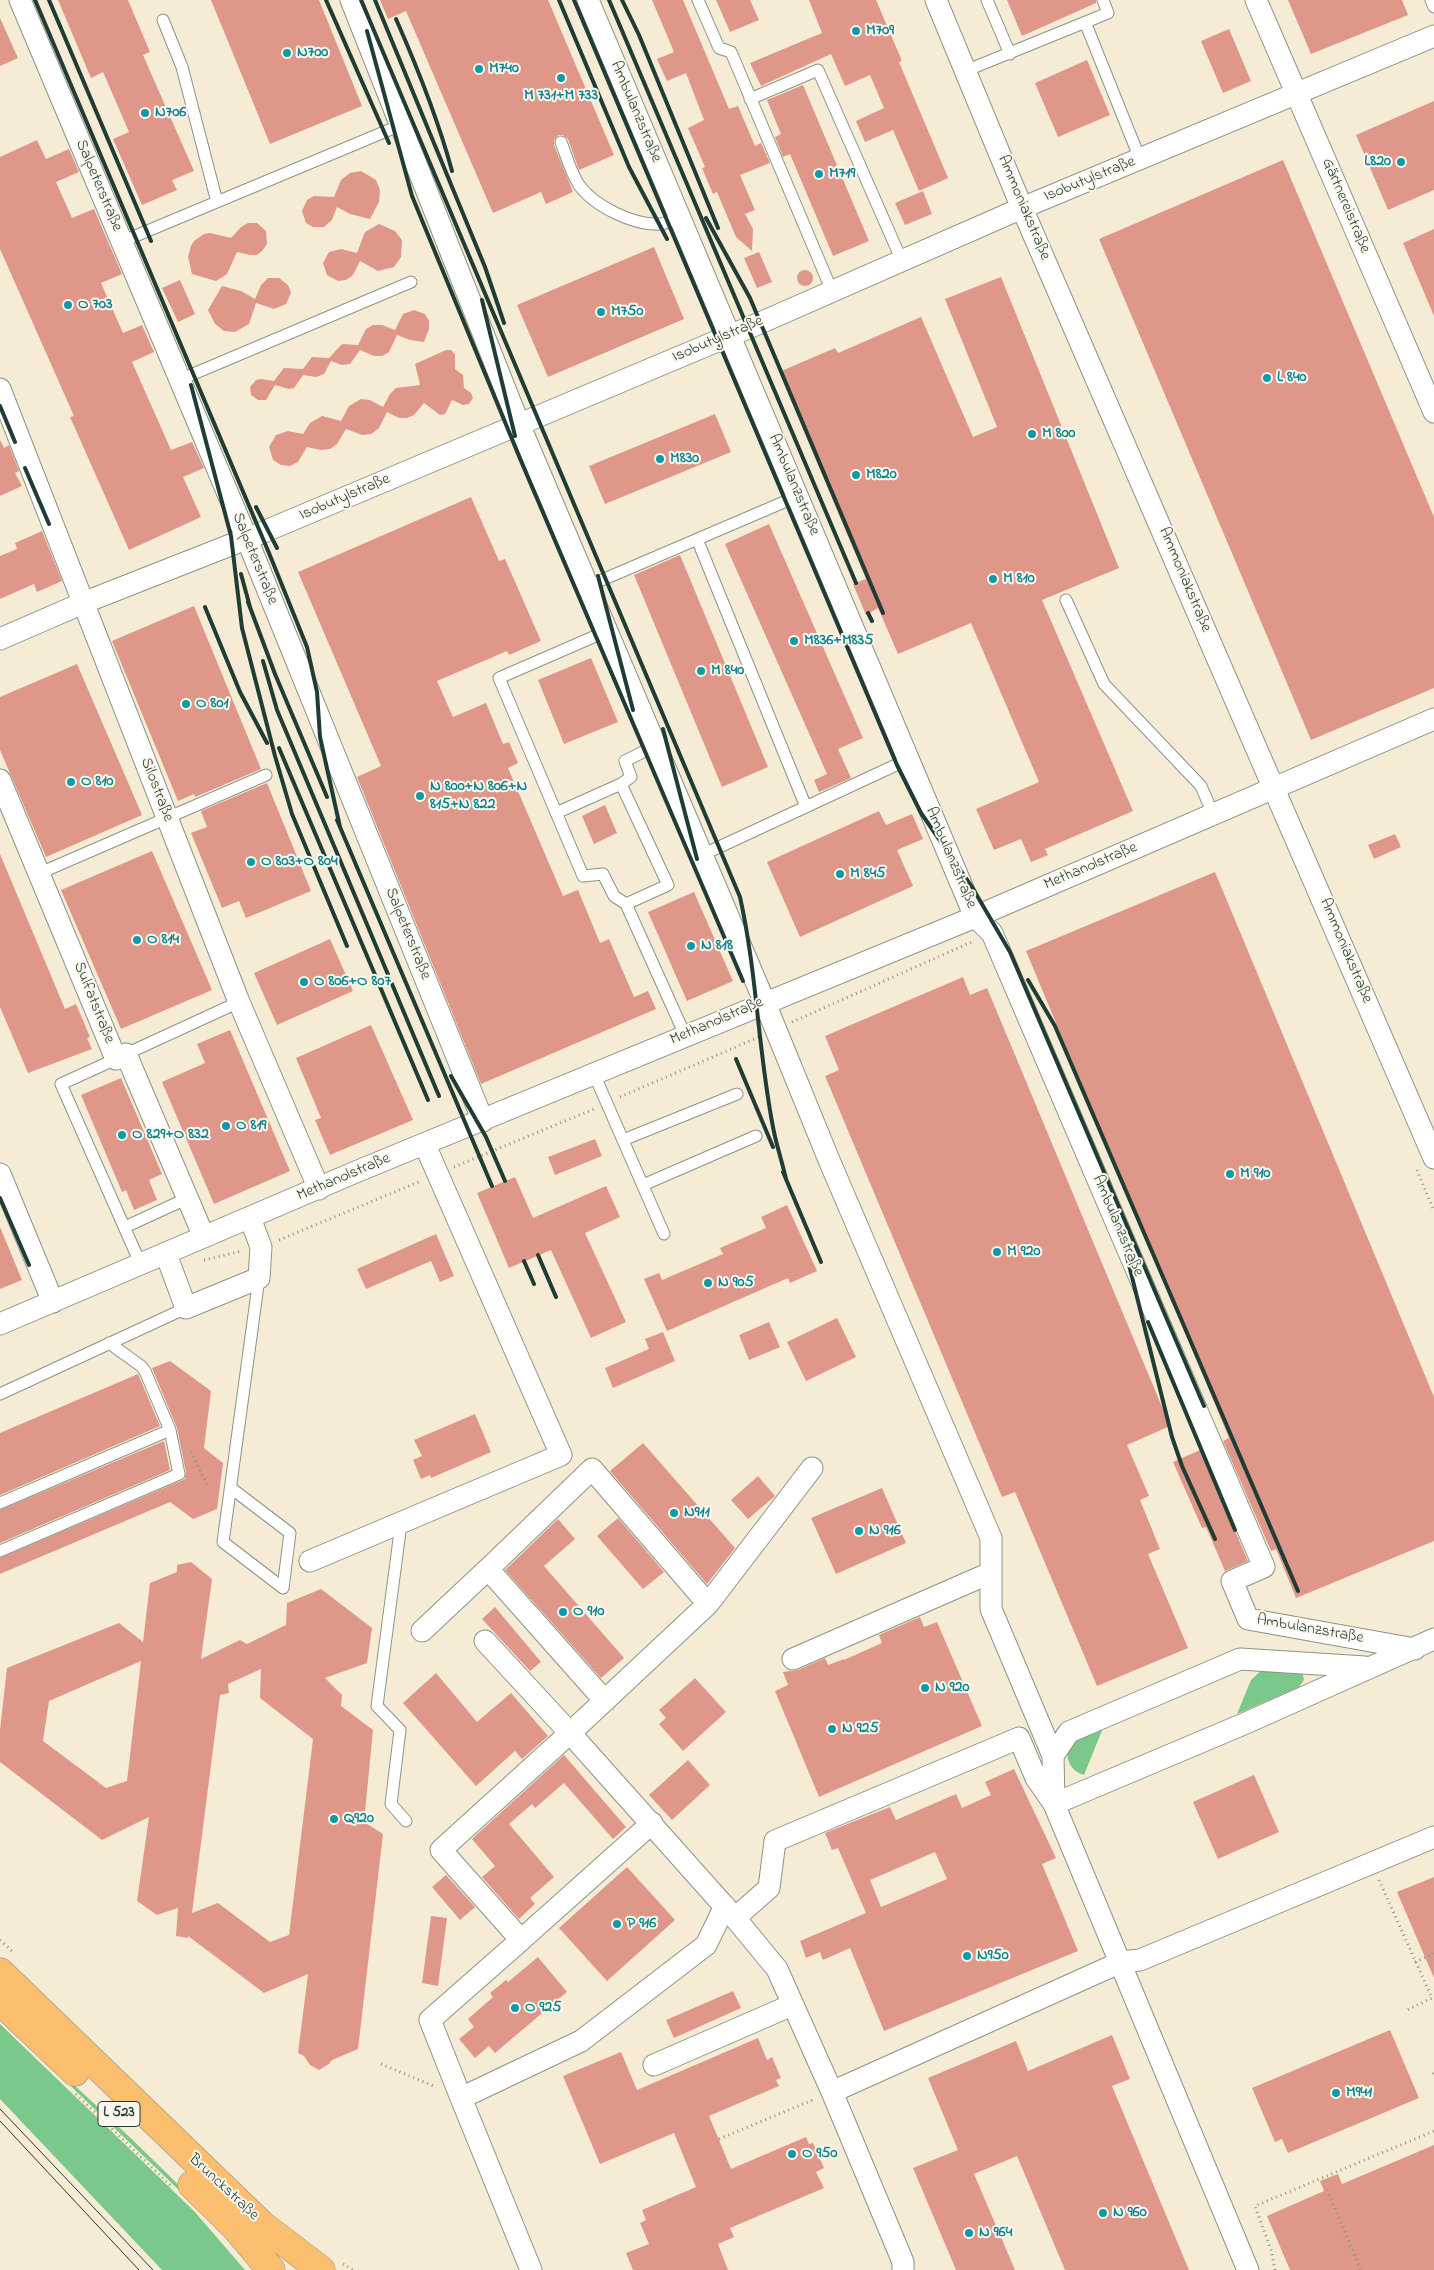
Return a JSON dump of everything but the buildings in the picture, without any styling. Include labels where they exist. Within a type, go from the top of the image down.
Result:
[{"type":"main road","name":"Brunckstraße","points":[[0,1972],[262,2225],[321,2270]]},
{"type":"main road","name":"L 523","points":[[0,2000],[236,2228],[271,2270]]},
{"type":"street","name":"Salpeterstraße","points":[[20,0],[247,539],[483,1121]]},
{"type":"street","points":[[351,0],[519,424],[765,1002],[828,1160],[991,1538],[991,1609],[1053,1756],[1054,1804]]},
{"type":"street","name":"Ambulanzstraße","points":[[588,0],[975,917],[992,934],[1264,1567],[1232,1581],[1248,1619],[1415,1649]]},
{"type":"street","name":"Ammoniakstraße","points":[[936,0],[1022,208],[1434,1158]]},
{"type":"street","name":"Gärtnereistraße","points":[[1256,0],[1434,412]]},
{"type":"street","name":"Isobutylstraße","points":[[0,639],[247,539],[730,335],[1022,208],[1434,36]]},
{"type":"street","name":"Silostraße","points":[[0,389],[238,1002],[319,1189]]},
{"type":"street","name":"Methanolstraße","points":[[0,1324],[141,1265],[169,1261],[204,1237],[765,1002],[975,917],[1434,719]]},
{"type":"street","name":"Sulfatstraße","points":[[0,780],[121,1056],[188,1198],[204,1237]]},
{"type":"street","points":[[310,1561],[561,1455],[425,1145]]},
{"type":"street","points":[[0,1174],[54,1302]]},
{"type":"street","points":[[169,1261],[186,1308],[259,1278],[261,1247],[250,1218]]},
{"type":"street","points":[[521,1940],[441,1850],[605,1701],[708,1604],[812,1468]]},
{"type":"street","points":[[422,1632],[592,1469],[708,1604]]},
{"type":"street","points":[[488,1570],[605,1701]]},
{"type":"street","points":[[793,1659],[990,1573]]},
{"type":"street","points":[[1054,1804],[1246,1723],[1434,1639]]},
{"type":"street","points":[[485,1641],[652,1822],[778,1969],[903,2262],[902,2270]]},
{"type":"street","points":[[1053,1756],[1070,1732],[1240,1659],[1370,1667]]},
{"type":"street","points":[[462,2098],[580,2041],[706,1946],[730,1912],[769,1888],[775,1841],[1019,1738],[1036,1778],[1054,1804],[1248,2270]]},
{"type":"street","points":[[531,2270],[430,2020],[652,1822]]},
{"type":"street","points":[[832,2092],[1121,1962],[1140,1960],[1434,1837]]},
{"type":"street","points":[[654,2065],[792,2005]]},
{"type":"lane","points":[[698,0],[719,48],[731,52],[832,291]]},
{"type":"lane","points":[[987,0],[1010,54]]},
{"type":"lane","points":[[965,71],[1108,13],[1102,0]]},
{"type":"lane","points":[[1431,0],[1434,7]]},
{"type":"lane","points":[[163,20],[182,67],[217,202]]},
{"type":"lane","points":[[1085,22],[1140,159]]},
{"type":"lane","points":[[750,99],[818,70],[902,261]]},
{"type":"lane","points":[[121,242],[401,125]]},
{"type":"lane","points":[[561,142],[578,184],[591,200],[605,209],[640,221],[660,224],[679,218]]},
{"type":"lane","points":[[180,380],[411,282]]},
{"type":"lane","points":[[588,586],[798,496]]},
{"type":"lane","points":[[697,539],[806,807]]},
{"type":"lane","points":[[1066,600],[1104,684],[1201,786],[1213,814]]},
{"type":"lane","points":[[607,631],[499,678],[583,876],[603,874],[614,896],[626,904],[685,1036]]},
{"type":"lane","points":[[556,813],[621,784],[631,777],[625,762],[656,746]]},
{"type":"lane","points":[[702,855],[908,759]]},
{"type":"lane","points":[[40,873],[266,775]]},
{"type":"lane","points":[[621,784],[668,885],[626,904]]},
{"type":"lane","points":[[141,1265],[62,1084],[238,1002]]},
{"type":"lane","points":[[594,1074],[664,1234]]},
{"type":"lane","points":[[623,1140],[737,1094]]},
{"type":"lane","points":[[642,1185],[756,1136]]},
{"type":"lane","points":[[125,1227],[188,1198]]},
{"type":"lane","points":[[231,1488],[290,1533],[283,1588],[223,1542],[259,1278]]},
{"type":"lane","points":[[0,1394],[186,1308]]},
{"type":"lane","points":[[0,1551],[179,1474],[170,1430],[145,1371],[109,1343]]},
{"type":"lane","points":[[0,1503],[170,1430]]},
{"type":"lane","points":[[401,1524],[377,1706],[400,1730],[392,1804],[406,1821]]},
{"type":"path","points":[[169,1261],[261,1247],[607,1103],[775,1030],[878,982],[992,934]]},
{"type":"path","points":[[1379,1880],[1432,1998],[1405,2011]]},
{"type":"path","points":[[1415,1962],[1434,1954]]},
{"type":"path","points":[[381,2064],[462,2098]]},
{"type":"path","points":[[71,2089],[175,2190]]},
{"type":"path","points":[[719,2139],[832,2092]]},
{"type":"path","points":[[1275,2270],[1255,2206],[1434,2132]]},
{"type":"path","points":[[1327,2190],[1361,2270]]},
{"type":"green space","points":[[1263,1669],[1302,1671],[1304,1680],[1299,1687],[1237,1714],[1251,1680]]},
{"type":"green space","points":[[1103,1728],[1084,1775],[1079,1773],[1073,1769],[1069,1762],[1069,1749],[1084,1736]]},
{"type":"green space","points":[[0,2018],[198,2204],[260,2270],[253,2270],[210,2220]]},
{"type":"green space","points":[[0,2024],[194,2211],[245,2270],[162,2270],[0,2099]]},
{"type":"tram line","points":[[0,2109],[153,2270]]},
{"type":"tram line","points":[[0,2121],[139,2270]]},
{"type":"railway","points":[[35,0],[307,647],[317,692],[320,737],[340,827]]},
{"type":"railway","points":[[49,0],[151,241]]},
{"type":"railway","points":[[326,0],[389,143]]},
{"type":"railway","points":[[361,0],[740,897],[750,954],[768,1098],[774,1133],[786,1179]]},
{"type":"railway","points":[[375,0],[485,267],[504,323]]},
{"type":"railway","points":[[559,0],[629,167],[667,239]]},
{"type":"railway","points":[[574,0],[897,765],[921,813],[972,887],[1010,952],[1204,1406]]},
{"type":"railway","points":[[609,0],[856,583]]},
{"type":"railway","points":[[622,0],[639,35],[718,228]]},
{"type":"railway","points":[[396,19],[427,94],[452,171]]},
{"type":"railway","points":[[367,31],[412,196],[521,461],[743,981]]},
{"type":"railway","points":[[706,218],[750,298],[883,613]]},
{"type":"railway","points":[[482,300],[515,436]]},
{"type":"railway","points":[[191,385],[231,536],[242,628],[275,756],[292,814],[347,946]]},
{"type":"railway","points":[[0,406],[15,442]]},
{"type":"railway","points":[[25,468],[49,524]]},
{"type":"railway","points":[[256,507],[277,548]]},
{"type":"railway","points":[[241,574],[250,607]]},
{"type":"railway","points":[[598,576],[633,710]]},
{"type":"railway","points":[[248,602],[275,674],[327,797]]},
{"type":"railway","points":[[205,607],[240,692],[267,743]]},
{"type":"railway","points":[[868,613],[872,621]]},
{"type":"railway","points":[[263,661],[277,710],[439,1096]]},
{"type":"railway","points":[[663,729],[697,859]]},
{"type":"railway","points":[[279,748],[428,1100]]},
{"type":"railway","points":[[337,820],[492,1186]]},
{"type":"railway","points":[[1028,980],[1055,1026],[1298,1591]]},
{"type":"railway","points":[[736,1059],[773,1147]]},
{"type":"railway","points":[[451,1076],[486,1137],[505,1181]]},
{"type":"railway","points":[[783,1172],[821,1262]]},
{"type":"railway","points":[[0,1198],[29,1265]]},
{"type":"railway","points":[[1117,1217],[1172,1437],[1182,1466],[1215,1539]]},
{"type":"railway","points":[[538,1255],[556,1297]]},
{"type":"railway","points":[[524,1261],[534,1284]]},
{"type":"railway","points":[[1148,1322],[1235,1530]]},
{"type":"place","name":"M709","points":[[856,31]]},
{"type":"place","name":"N700","points":[[287,53]]},
{"type":"place","name":"M740","points":[[479,69]]},
{"type":"place","name":"M 731+M 733","points":[[561,78]]},
{"type":"place","name":"N706","points":[[145,113]]},
{"type":"place","name":"L820","points":[[1401,162]]},
{"type":"place","name":"M719","points":[[819,174]]},
{"type":"place","name":"O 703","points":[[68,305]]},
{"type":"place","name":"M750","points":[[601,312]]},
{"type":"place","name":"L 840","points":[[1267,378]]},
{"type":"place","name":"M 800","points":[[1032,434]]},
{"type":"place","name":"M830","points":[[660,459]]},
{"type":"place","name":"M820","points":[[856,475]]},
{"type":"place","name":"M 810","points":[[993,579]]},
{"type":"place","name":"M836+M835","points":[[794,641]]},
{"type":"place","name":"M 840","points":[[701,671]]},
{"type":"place","name":"O 801","points":[[186,704]]},
{"type":"place","name":"O 810","points":[[71,782]]},
{"type":"place","name":"N 800+N 806+N 815+N 822","points":[[420,796]]},
{"type":"place","name":"O 803+O 804","points":[[251,862]]},
{"type":"place","name":"M 845","points":[[840,874]]},
{"type":"place","name":"O 814","points":[[137,940]]},
{"type":"place","name":"N 818","points":[[691,946]]},
{"type":"place","name":"O 806+O 807","points":[[304,982]]},
{"type":"place","name":"O 819","points":[[226,1126]]},
{"type":"place","name":"O 829+O 832","points":[[122,1135]]},
{"type":"place","name":"M 910","points":[[1230,1174]]},
{"type":"place","name":"M 920","points":[[997,1252]]},
{"type":"place","name":"N 905","points":[[708,1283]]},
{"type":"place","name":"N911","points":[[674,1513]]},
{"type":"place","name":"N 916","points":[[859,1531]]},
{"type":"place","name":"O 910","points":[[563,1612]]},
{"type":"place","name":"N 920","points":[[925,1688]]},
{"type":"place","name":"N 925","points":[[832,1729]]},
{"type":"place","name":"Q920","points":[[334,1819]]},
{"type":"place","name":"P 916","points":[[617,1924]]},
{"type":"place","name":"N950","points":[[967,1956]]},
{"type":"place","name":"O 925","points":[[515,2008]]},
{"type":"place","name":"M941","points":[[1336,2093]]},
{"type":"place","name":"O 950","points":[[792,2154]]},
{"type":"place","name":"N 960","points":[[1103,2213]]},
{"type":"place","name":"N 964","points":[[969,2233]]}]
